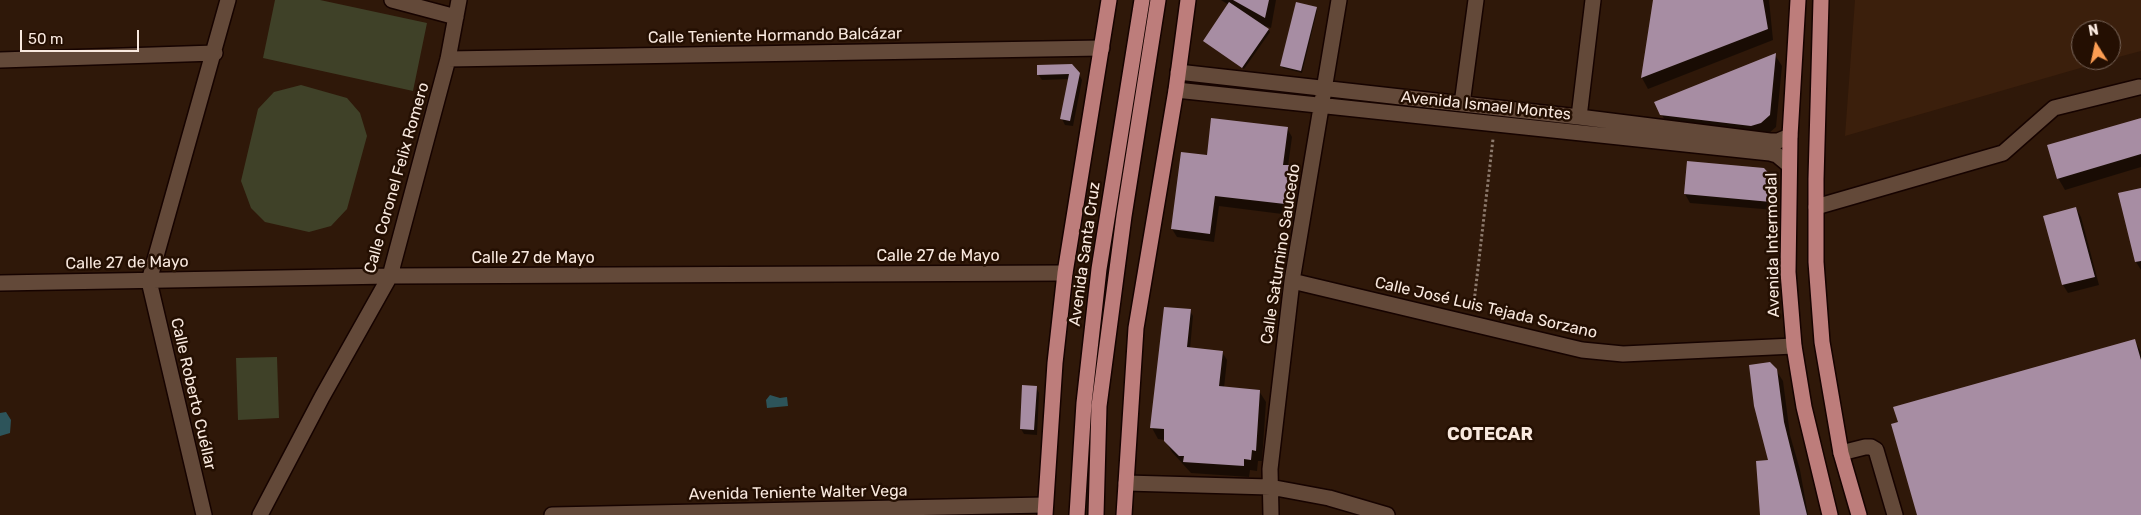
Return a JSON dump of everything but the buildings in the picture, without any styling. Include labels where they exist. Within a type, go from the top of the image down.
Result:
[{"type":"main road","name":"Avenida Santa Cruz","points":[[1045,510],[1055,363],[1065,273],[1109,0]]},
{"type":"main road","name":"Avenida Santa Cruz","points":[[1077,515],[1084,403],[1099,269],[1142,0]]},
{"type":"main road","name":"Avenida Santa Cruz","points":[[1096,515],[1102,387],[1122,225],[1158,0]]},
{"type":"main road","points":[[1124,515],[1136,328],[1176,90],[1188,0]]},
{"type":"main road","name":"Avenida Intermodal","points":[[1798,0],[1790,136],[1788,272],[1794,346],[1815,459],[1830,515]]},
{"type":"main road","points":[[1821,0],[1816,262],[1822,342],[1841,453],[1859,515]]},
{"type":"main road","points":[[1815,459],[1841,453]]},
{"type":"street","points":[[149,281],[215,53],[228,0]]},
{"type":"street","points":[[392,0],[456,17]]},
{"type":"street","name":"Calle Coronel Felix Romero","points":[[260,515],[322,397],[390,276],[448,59],[459,0]]},
{"type":"street","name":"Calle Saturnino Saucedo","points":[[1271,515],[1270,469],[1292,280],[1323,106],[1339,0]]},
{"type":"street","points":[[1462,104],[1476,0]]},
{"type":"street","points":[[1579,117],[1593,0]]},
{"type":"street","name":"Calle Teniente Hormando Balcázar","points":[[448,59],[1102,48]]},
{"type":"street","points":[[0,60],[215,53]]},
{"type":"street","name":"Avenida Ismael Montes","points":[[1178,72],[1579,117],[1770,142],[1790,136]]},
{"type":"street","points":[[1816,207],[2003,153],[2054,108],[2139,87]]},
{"type":"street","name":"Avenida Ismael Montes","points":[[1176,90],[1770,153],[1789,165]]},
{"type":"street","name":"Calle 27 de Mayo","points":[[0,283],[390,276],[1065,273]]},
{"type":"street","name":"Calle José Luis Tejada Sorzano","points":[[1292,280],[1582,350],[1623,354],[1794,346]]},
{"type":"street","name":"Calle Roberto Cuéllar","points":[[149,281],[204,515]]},
{"type":"street","points":[[1841,453],[1865,447],[1872,447],[1876,450],[1895,515]]},
{"type":"street","points":[[1126,483],[1270,487],[1329,498],[1388,515]]},
{"type":"street","name":"Avenida Teniente Walter Vega","points":[[552,515],[1045,510]]},
{"type":"path","points":[[1472,324],[1495,125]]},
{"type":"shaded area","points":[[1855,0],[2141,0],[2141,51],[2121,56],[2121,20],[2071,20],[2071,70],[2073,70],[1845,136]]},
{"type":"green space","points":[[275,0],[320,0],[427,23],[413,91],[263,58]]},
{"type":"green space","points":[[301,85],[347,98],[360,113],[367,136],[347,209],[331,226],[309,232],[265,222],[251,208],[241,181],[258,109],[274,92]]},
{"type":"green space","points":[[277,357],[279,418],[238,420],[236,358]]},
{"type":"water","points":[[770,395],[780,398],[787,397],[788,406],[767,408],[766,400]]},
{"type":"water","points":[[6,412],[11,420],[10,433],[0,436],[0,413]]},
{"type":"district","name":"COTECAR","points":[[1490,435]]}]
